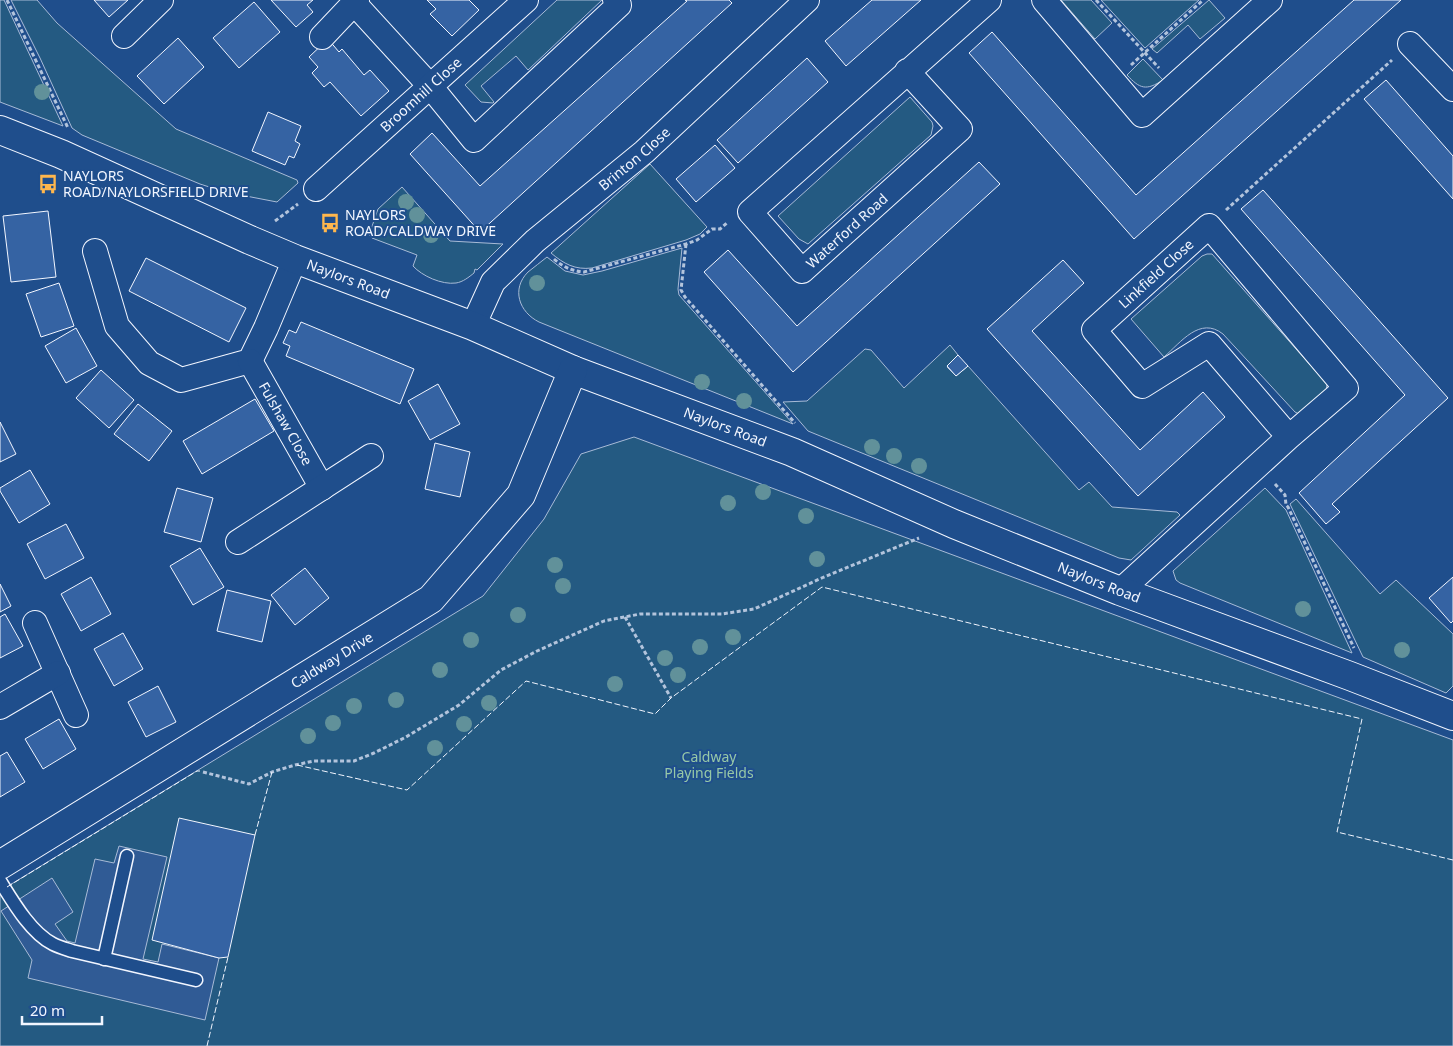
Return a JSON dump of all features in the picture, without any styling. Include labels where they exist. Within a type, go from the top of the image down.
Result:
[{"type":"street","points":[[124,36],[161,0]]},
{"type":"street","name":"Broomhill Close","points":[[316,189],[526,0]]},
{"type":"street","points":[[322,36],[355,1],[430,86],[474,140],[619,5],[615,0]]},
{"type":"street","name":"Brinton Close","points":[[473,326],[494,282],[535,241],[644,152],[807,0]]},
{"type":"street","points":[[750,212],[989,0]]},
{"type":"street","points":[[1044,0],[1142,115],[1270,0]]},
{"type":"street","points":[[1410,44],[1453,89]]},
{"type":"street","name":"Waterford Road","points":[[750,212],[802,271],[960,129],[907,71]]},
{"type":"street","name":"Naylors Road","points":[[0,130],[61,154],[294,259],[473,326],[574,370],[792,452],[954,524],[1120,591],[1453,716]]},
{"type":"street","points":[[1120,591],[1257,465],[1346,388],[1209,226]]},
{"type":"street","name":"Linkfield Close","points":[[1209,226],[1094,330],[1142,386],[1208,344],[1289,437]]},
{"type":"street","points":[[95,251],[117,326],[149,363],[181,380],[250,361],[266,328],[294,259]]},
{"type":"street","name":"Fulshaw Close","points":[[250,361],[322,488]]},
{"type":"street","name":"Caldway Drive","points":[[0,865],[431,599],[521,495],[574,370]]},
{"type":"street","points":[[238,542],[371,456]]},
{"type":"street","points":[[35,623],[76,715]]},
{"type":"street","points":[[0,707],[58,673]]},
{"type":"lane","points":[[104,958],[127,856]]},
{"type":"lane","points":[[0,881],[8,895],[36,932],[53,944],[72,951],[196,980]]},
{"type":"path","points":[[7,0],[68,129],[61,154]]},
{"type":"path","points":[[1096,0],[1175,85]]},
{"type":"path","points":[[1113,81],[1203,0]]},
{"type":"path","points":[[1209,226],[1410,44]]},
{"type":"path","points":[[250,240],[316,189]]},
{"type":"path","points":[[535,241],[562,266],[584,272],[686,244],[712,229],[720,229],[742,211],[750,212]]},
{"type":"path","points":[[686,244],[681,290],[800,428],[792,452]]},
{"type":"path","points":[[1257,465],[1285,495],[1286,504],[1358,655],[1350,676]]},
{"type":"path","points":[[166,763],[249,784],[272,772],[295,764],[314,761],[354,762],[406,738],[459,706],[501,670],[604,621],[640,614],[722,614],[754,609],[824,577],[954,524]]},
{"type":"path","points":[[625,617],[672,698]]},
{"type":"green space","points":[[0,0],[4,0],[63,126],[0,102]]},
{"type":"green space","points":[[11,0],[37,0],[57,23],[176,129],[297,180],[298,183],[277,202],[225,192],[200,184],[82,135],[72,128]]},
{"type":"green space","points":[[557,0],[602,0],[528,70],[516,56],[481,86],[494,102],[481,102],[465,85]]},
{"type":"green space","points":[[1061,0],[1091,0],[1112,23],[1095,39]]},
{"type":"green space","points":[[1101,0],[1199,0],[1145,48]]},
{"type":"green space","points":[[1209,0],[1225,18],[1200,39],[1188,25],[1157,53],[1152,49]]},
{"type":"green space","points":[[1143,59],[1163,80],[1152,86],[1144,87],[1127,75]]},
{"type":"green space","points":[[910,97],[932,122],[931,135],[808,244],[799,239],[778,216]]},
{"type":"green space","points":[[650,164],[707,227],[700,234],[686,240],[592,268],[580,268],[570,265],[551,253]]},
{"type":"green space","points":[[402,187],[450,241],[503,244],[477,270],[475,269],[474,273],[461,282],[445,283],[427,276],[413,266],[417,255],[372,238],[369,235],[378,209]]},
{"type":"green space","points":[[682,248],[679,295],[793,424],[539,322],[532,318],[522,306],[519,293],[523,279],[528,272],[547,257],[565,271],[583,275]]},
{"type":"green space","points":[[1212,254],[1327,384],[1326,392],[1301,415],[1295,412],[1223,334],[1215,329],[1199,329],[1191,333],[1164,357],[1131,319],[1202,256]]},
{"type":"green space","points":[[950,345],[958,355],[947,367],[956,376],[968,366],[1079,490],[1089,482],[1112,507],[1177,512],[1180,515],[1131,560],[1119,558],[808,431],[783,402],[807,401],[865,349],[871,350],[904,388]]},
{"type":"green space","name":"Caldway Playing Fields","points":[[634,437],[1453,740],[1453,1046],[0,1046],[0,891],[483,596],[544,519],[581,454]]},
{"type":"green space","points":[[1265,488],[1286,510],[1352,653],[1176,580],[1173,571]]},
{"type":"green space","points":[[1296,499],[1380,594],[1396,580],[1453,634],[1453,686],[1446,693],[1363,657],[1290,504]]},
{"type":"shaded area","points":[[119,846],[167,857],[143,959],[158,962],[162,944],[219,958],[205,1020],[28,978],[32,960],[1,911],[52,878],[73,912],[55,924],[67,941],[75,943],[95,859],[114,863]]},
{"type":"building","points":[[94,0],[128,0],[109,17]]},
{"type":"building","points":[[271,0],[313,0],[307,5],[313,12],[296,27]]},
{"type":"building","points":[[427,0],[469,0],[479,10],[452,36],[430,14],[436,9]]},
{"type":"building","points":[[685,0],[729,0],[732,3],[480,232],[410,154],[432,133],[480,186],[687,1]]},
{"type":"building","points":[[872,0],[921,0],[846,66],[825,41]]},
{"type":"building","points":[[1354,0],[1401,0],[1134,239],[969,53],[992,32],[1136,195]]},
{"type":"building","points":[[254,2],[280,32],[239,68],[213,38]]},
{"type":"building","points":[[178,38],[204,67],[164,104],[137,76]]},
{"type":"building","points":[[328,39],[339,52],[342,49],[364,75],[370,70],[389,91],[361,116],[330,82],[324,87],[312,73],[318,67],[309,57]]},
{"type":"building","points":[[807,58],[828,82],[738,163],[717,140]]},
{"type":"building","points":[[1386,80],[1453,156],[1453,199],[1364,99]]},
{"type":"building","points":[[268,112],[301,126],[295,141],[300,144],[294,158],[289,156],[285,165],[252,151]]},
{"type":"building","points":[[715,145],[735,168],[696,202],[676,179]]},
{"type":"building","points":[[979,162],[1000,184],[793,372],[704,272],[728,250],[797,326]]},
{"type":"building","points":[[1263,190],[1448,398],[1332,504],[1340,512],[1326,524],[1299,493],[1405,395],[1241,209]]},
{"type":"building","points":[[48,211],[56,277],[11,282],[3,216]]},
{"type":"building","points":[[146,258],[246,308],[229,342],[129,291]]},
{"type":"building","points":[[1063,260],[1084,283],[1032,331],[1140,450],[1203,392],[1225,417],[1138,496],[987,329]]},
{"type":"building","points":[[59,283],[74,326],[41,337],[26,294]]},
{"type":"building","points":[[301,322],[414,369],[400,404],[286,356],[290,346],[283,343],[289,330],[296,333]]},
{"type":"building","points":[[76,328],[97,366],[66,383],[45,346]]},
{"type":"building","points":[[958,355],[968,366],[956,376],[947,366]]},
{"type":"building","points":[[101,370],[134,400],[109,428],[76,398]]},
{"type":"building","points":[[438,384],[460,424],[430,440],[408,401]]},
{"type":"building","points":[[255,399],[274,431],[202,474],[183,441]]},
{"type":"building","points":[[138,404],[172,431],[149,461],[114,434]]},
{"type":"building","points":[[0,422],[16,454],[0,462]]},
{"type":"building","points":[[435,443],[470,452],[460,497],[425,489]]},
{"type":"building","points":[[30,470],[50,504],[19,523],[0,488]]},
{"type":"building","points":[[177,488],[213,498],[201,542],[164,532]]},
{"type":"building","points":[[66,524],[84,558],[45,579],[27,544]]},
{"type":"building","points":[[200,548],[224,587],[193,605],[170,566]]},
{"type":"building","points":[[305,568],[329,598],[295,625],[271,595]]},
{"type":"building","points":[[91,577],[111,614],[81,631],[61,594]]},
{"type":"building","points":[[1453,577],[1453,621],[1451,623],[1429,598]]},
{"type":"building","points":[[0,584],[11,606],[0,612]]},
{"type":"building","points":[[227,590],[271,601],[262,642],[217,631]]},
{"type":"building","points":[[5,614],[23,646],[0,658],[0,617]]},
{"type":"building","points":[[123,633],[143,669],[114,686],[94,649]]},
{"type":"building","points":[[158,686],[176,722],[146,737],[128,702]]},
{"type":"building","points":[[59,719],[76,749],[43,769],[25,739]]},
{"type":"building","points":[[7,752],[25,782],[0,797],[0,756]]},
{"type":"building","points":[[179,818],[255,835],[228,957],[219,958],[152,940]]},
{"type":"fence","points":[[297,765],[407,790],[526,681],[655,714],[671,698],[822,587],[1362,719],[1337,832],[1453,860]]},
{"type":"fence","points":[[7,887],[197,771],[200,771]]},
{"type":"fence","points":[[255,835],[272,772]]},
{"type":"fence","points":[[207,1046],[228,957]]},
{"type":"place","name":"NAYLORS ROAD/NAYLORSFIELD DRIVE","points":[[48,184]]},
{"type":"place","name":"NAYLORS ROAD/CALDWAY DRIVE","points":[[330,223]]}]
